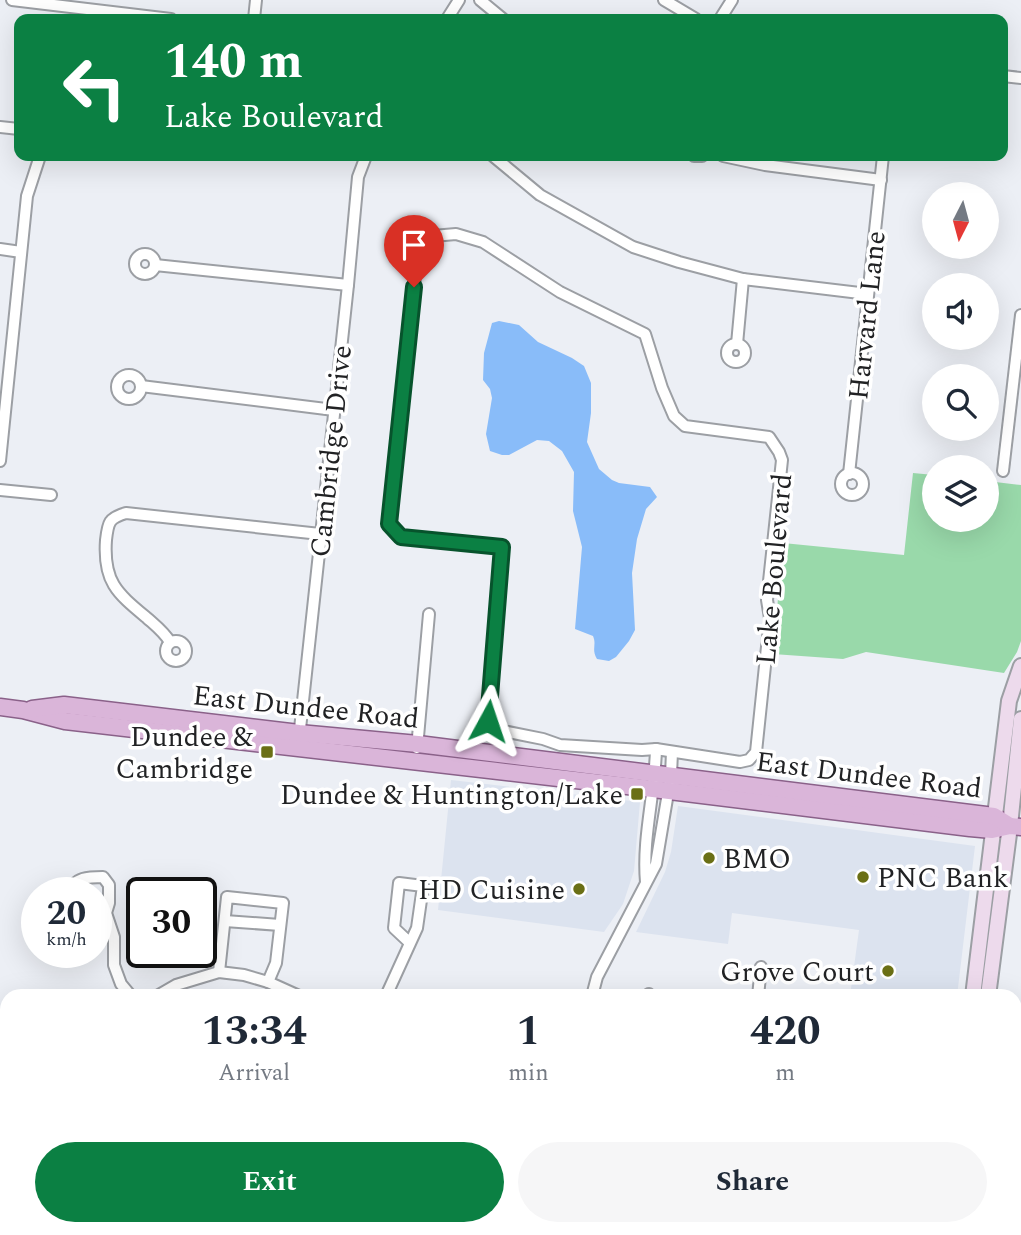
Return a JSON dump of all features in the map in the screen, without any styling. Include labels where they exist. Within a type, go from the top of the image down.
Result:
[{"type":"main road","points":[[974,989],[1009,701],[1021,666]]},
{"type":"main road","name":"East Dundee Road","points":[[0,707],[23,710],[64,705],[416,762],[662,782]]},
{"type":"main road","points":[[989,989],[1015,827],[1021,719]]},
{"type":"main road","name":"East Dundee Road","points":[[299,741],[418,744],[662,782],[1015,827]]},
{"type":"street","points":[[12,0],[129,14]]},
{"type":"street","points":[[480,0],[497,14]]},
{"type":"street","points":[[664,0],[688,14]]},
{"type":"street","points":[[0,461],[27,196],[38,161]]},
{"type":"street","name":"Cambridge Drive","points":[[299,741],[358,177],[364,161]]},
{"type":"street","points":[[499,161],[540,195],[633,247],[743,279],[868,295]]},
{"type":"street","points":[[746,161],[881,180]]},
{"type":"street","name":"Harvard Lane","points":[[849,474],[883,161]]},
{"type":"street","name":"Lake Boulevard","points":[[456,233],[483,242],[560,292],[645,334],[670,407],[674,416],[685,426],[769,438],[779,452],[782,460],[767,600],[771,618],[756,752],[749,760],[740,762],[656,749],[561,745],[493,729],[488,721],[502,547],[401,537],[389,524],[417,259],[433,236],[456,233]]},
{"type":"street","points":[[0,249],[21,252]]},
{"type":"street","points":[[155,265],[348,285]]},
{"type":"street","points":[[737,344],[743,279]]},
{"type":"street","points":[[1003,471],[1017,394],[1021,315]]},
{"type":"street","points":[[141,386],[334,410]]},
{"type":"street","points":[[0,489],[51,495]]},
{"type":"street","points":[[170,642],[165,634],[127,602],[109,578],[105,559],[106,536],[109,522],[115,516],[126,513],[320,534]]},
{"type":"street","points":[[416,762],[429,614]]},
{"type":"street","points":[[656,749],[662,782]]},
{"type":"street","points":[[594,989],[597,977],[646,882],[644,862],[662,782],[672,752]]},
{"type":"street","points":[[389,989],[417,928],[423,886],[399,883],[394,928],[410,943]]},
{"type":"street","points":[[219,972],[227,897],[283,902],[276,964],[268,982]]},
{"type":"street","points":[[225,921],[280,926]]},
{"type":"street","points":[[112,933],[114,965],[125,989]]},
{"type":"street","points":[[759,989],[761,967]]},
{"type":"street","points":[[174,989],[176,985],[219,972],[244,975],[284,989]]},
{"type":"shaded area","points":[[451,780],[640,802],[634,871],[623,904],[604,932],[438,910]]},
{"type":"shaded area","points":[[678,806],[975,846],[958,989],[851,989],[859,930],[732,913],[728,944],[636,932],[665,872]]},
{"type":"green space","points":[[913,473],[922,474],[922,532],[999,532],[999,482],[1021,485],[1021,641],[1004,673],[866,652],[843,659],[773,654],[783,543],[904,555]]},
{"type":"water","points":[[499,321],[519,325],[538,342],[584,366],[591,383],[587,442],[599,469],[619,483],[650,487],[657,497],[646,509],[637,539],[632,573],[635,630],[616,657],[609,661],[597,659],[593,636],[575,629],[582,547],[573,511],[574,472],[562,451],[549,441],[537,440],[509,455],[490,451],[486,434],[492,398],[490,389],[483,380],[484,353],[492,323]]},
{"type":"place","name":"Dundee & Cambridge","points":[[267,752]]},
{"type":"place","name":"Dundee & Huntington/Lake","points":[[637,794]]},
{"type":"place","name":"BMO","points":[[709,858]]},
{"type":"place","name":"PNC Bank","points":[[863,877]]},
{"type":"place","name":"HD Cuisine","points":[[579,889]]},
{"type":"place","name":"Grove Court","points":[[888,971]]},
{"type":"route","points":[[414,287],[389,524],[401,537],[502,547],[488,721]]}]
